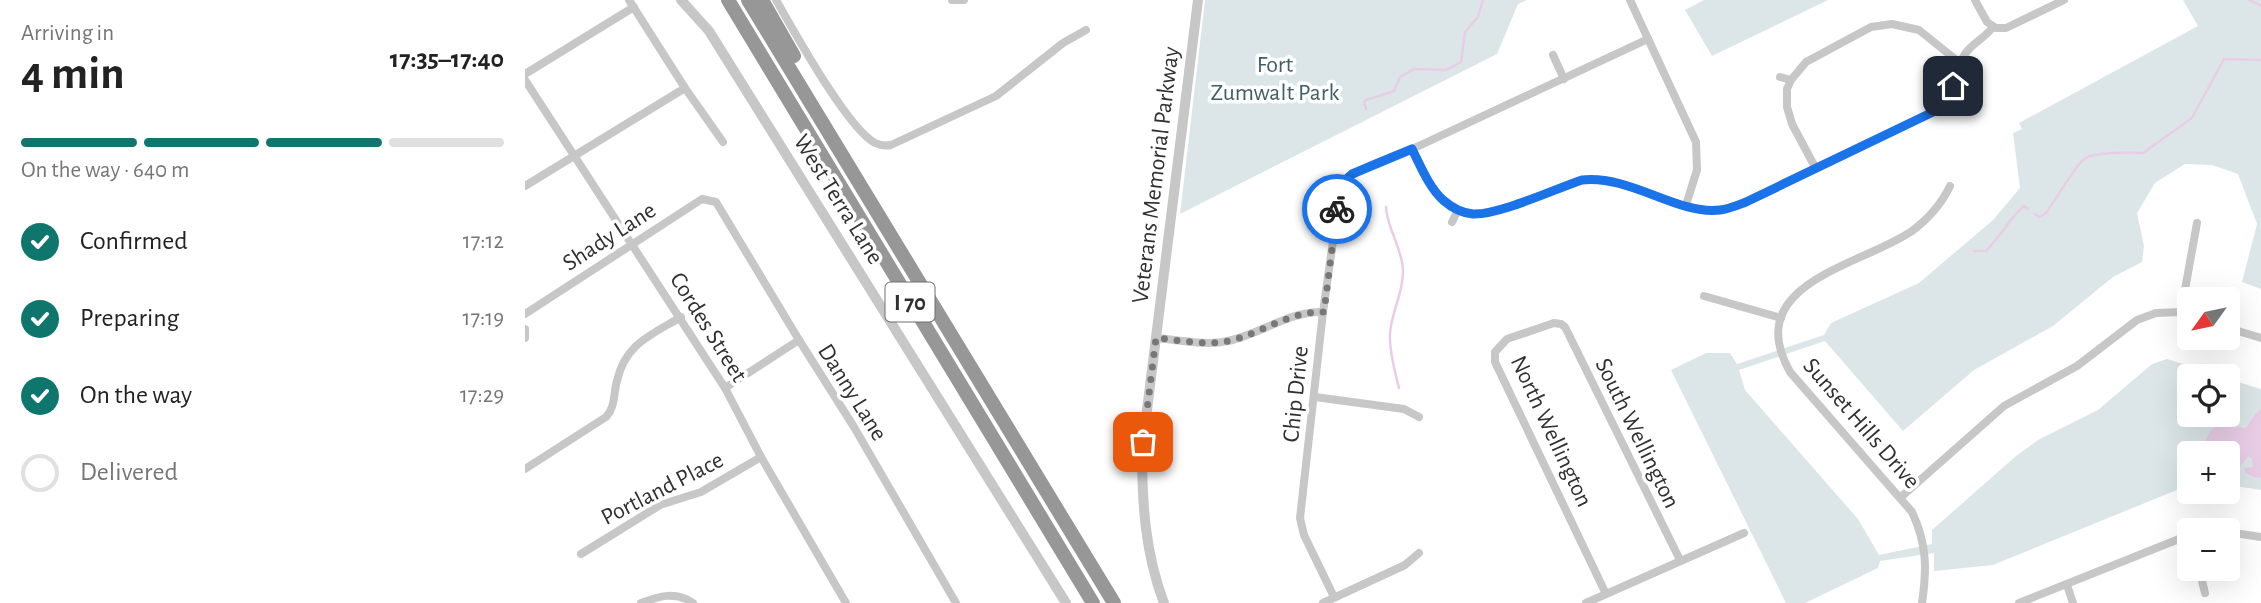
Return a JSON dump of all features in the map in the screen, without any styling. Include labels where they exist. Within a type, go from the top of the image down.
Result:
[{"type":"highway","name":"I 70","points":[[728,0],[1093,603]]},
{"type":"highway","name":"I 70","points":[[748,0],[1114,603]]},
{"type":"highway","points":[[762,0],[795,59],[801,84]]},
{"type":"street","name":"West Terra Lane","points":[[681,0],[709,31],[1066,603]]},
{"type":"street","points":[[776,0],[839,102],[864,134],[883,146],[891,145],[996,96],[1063,43],[1086,30]]},
{"type":"street","points":[[952,0],[964,0]]},
{"type":"street","name":"Veterans Memorial Parkway","points":[[1164,603],[1151,564],[1146,537],[1143,442],[1198,0]]},
{"type":"street","points":[[1630,0],[1696,142],[1697,170],[1686,205]]},
{"type":"street","points":[[1975,0],[1987,22],[1993,27],[2006,28],[2064,0]]},
{"type":"street","points":[[525,74],[632,3],[685,88],[723,142]]},
{"type":"street","points":[[1815,167],[1789,116],[1786,97],[1791,80],[1808,61],[1871,27],[1902,24],[1919,30],[1960,63]]},
{"type":"street","points":[[1412,149],[1434,190],[1442,199],[1458,210],[1471,214],[1489,212],[1582,180],[1596,178],[1612,180],[1686,205],[1706,210],[1722,210],[1746,202],[1933,112],[1949,93],[1967,51],[1993,27]]},
{"type":"street","name":"Chip Drive","points":[[1334,597],[1304,535],[1300,518],[1341,184],[1352,174],[1370,165],[1412,149],[1648,39]]},
{"type":"street","points":[[1553,55],[1564,79]]},
{"type":"street","points":[[1780,76],[1791,80]]},
{"type":"street","name":"Cordes Street","points":[[525,79],[725,388],[761,457],[846,603]]},
{"type":"street","points":[[525,186],[685,88]]},
{"type":"street","points":[[1705,296],[1781,318],[1786,306],[1801,288],[1912,230],[1940,205],[1950,186]]},
{"type":"street","name":"Shady Lane","points":[[525,314],[702,199],[716,202]]},
{"type":"street","name":"Danny Lane","points":[[716,202],[854,428],[956,603]]},
{"type":"street","points":[[1452,222],[1458,210]]},
{"type":"street","points":[[2189,287],[2197,223]]},
{"type":"street","points":[[1156,338],[1230,341],[1300,314],[1324,312]]},
{"type":"street","points":[[1901,497],[2004,406],[2077,366],[2137,320],[2156,313],[2177,314]]},
{"type":"street","points":[[525,469],[606,417],[614,405],[616,383],[623,361],[632,348],[681,317]]},
{"type":"street","name":"Sunset Hills Drive","points":[[1781,318],[1779,338],[1790,372],[1901,497],[1920,528],[1926,550],[1922,603]]},
{"type":"street","name":"North Wellington","points":[[1561,324],[1554,323],[1507,339],[1495,352],[1495,362],[1606,594]]},
{"type":"street","name":"South Wellington","points":[[1561,324],[1565,327],[1680,560]]},
{"type":"street","points":[[525,328],[525,338]]},
{"type":"street","points":[[2240,332],[2261,338]]},
{"type":"street","points":[[725,388],[799,340]]},
{"type":"street","points":[[1315,397],[1403,409],[1419,417]]},
{"type":"street","name":"Portland Place","points":[[581,554],[660,505],[701,492],[761,457]]},
{"type":"street","points":[[1586,603],[1744,533]]},
{"type":"street","points":[[2240,533],[2261,537]]},
{"type":"street","points":[[2019,603],[2177,540]]},
{"type":"street","points":[[1323,603],[1405,565],[1419,553]]},
{"type":"street","points":[[2202,581],[2205,593]]},
{"type":"street","points":[[2067,585],[2073,603]]},
{"type":"street","points":[[641,603],[658,597],[679,595],[693,603]]},
{"type":"green space","name":"Fort Zumwalt Park","points":[[1205,0],[1527,0],[1518,4],[1497,54],[1180,214]]},
{"type":"green space","points":[[1704,0],[1828,0],[1712,56],[1685,10]]},
{"type":"green space","points":[[2183,0],[2261,0],[2261,289],[2242,282],[2257,224],[2238,174],[2212,165],[2185,164],[2155,183],[2137,213],[2144,246],[2142,262],[2113,277],[2053,326],[1974,370],[1903,431],[1825,341],[1739,370],[1745,390],[1858,519],[1879,555],[1932,544],[1932,530],[2016,456],[2038,440],[2098,410],[2152,364],[2167,359],[2183,364],[2177,364],[2177,427],[2240,427],[2240,383],[2261,389],[2261,490],[2240,487],[2240,441],[2177,441],[2177,490],[1993,565],[1934,571],[1934,553],[1880,561],[1878,568],[1805,603],[1786,603],[1671,370],[1706,353],[1730,353],[1737,364],[1824,335],[1831,323],[1919,283],[1993,220],[2020,188],[2013,133],[2022,129],[2019,123],[2198,26]]},
{"type":"shaded area","points":[[2261,409],[2261,478],[2245,472],[2244,468],[2253,467],[2252,458],[2248,456],[2240,467],[2240,441],[2206,441],[2216,427],[2246,428]]},
{"type":"waterway","points":[[1366,109],[1366,100],[1394,91],[1400,77],[1414,69],[1446,70],[1461,62],[1465,32],[1478,17],[1483,0]]},
{"type":"waterway","points":[[2249,0],[2261,6]]},
{"type":"waterway","points":[[2035,214],[2039,217],[2046,213],[2084,159],[2103,154],[2143,153],[2192,118],[2224,59],[2261,60]]},
{"type":"waterway","points":[[1974,251],[1986,251],[2019,211],[2024,206],[2028,209]]},
{"type":"waterway","points":[[1386,207],[1403,270],[1402,286],[1390,334],[1391,354],[1399,388]]},
{"type":"way so far","points":[[1143,442],[1156,338],[1230,341],[1300,314],[1324,312],[1337,209]]},
{"type":"route","points":[[1337,209],[1341,184],[1352,174],[1412,149],[1434,190],[1442,199],[1458,210],[1471,214],[1489,212],[1582,180],[1596,178],[1612,180],[1686,205],[1706,210],[1722,210],[1746,202],[1933,112],[1945,100],[1953,86]]}]
